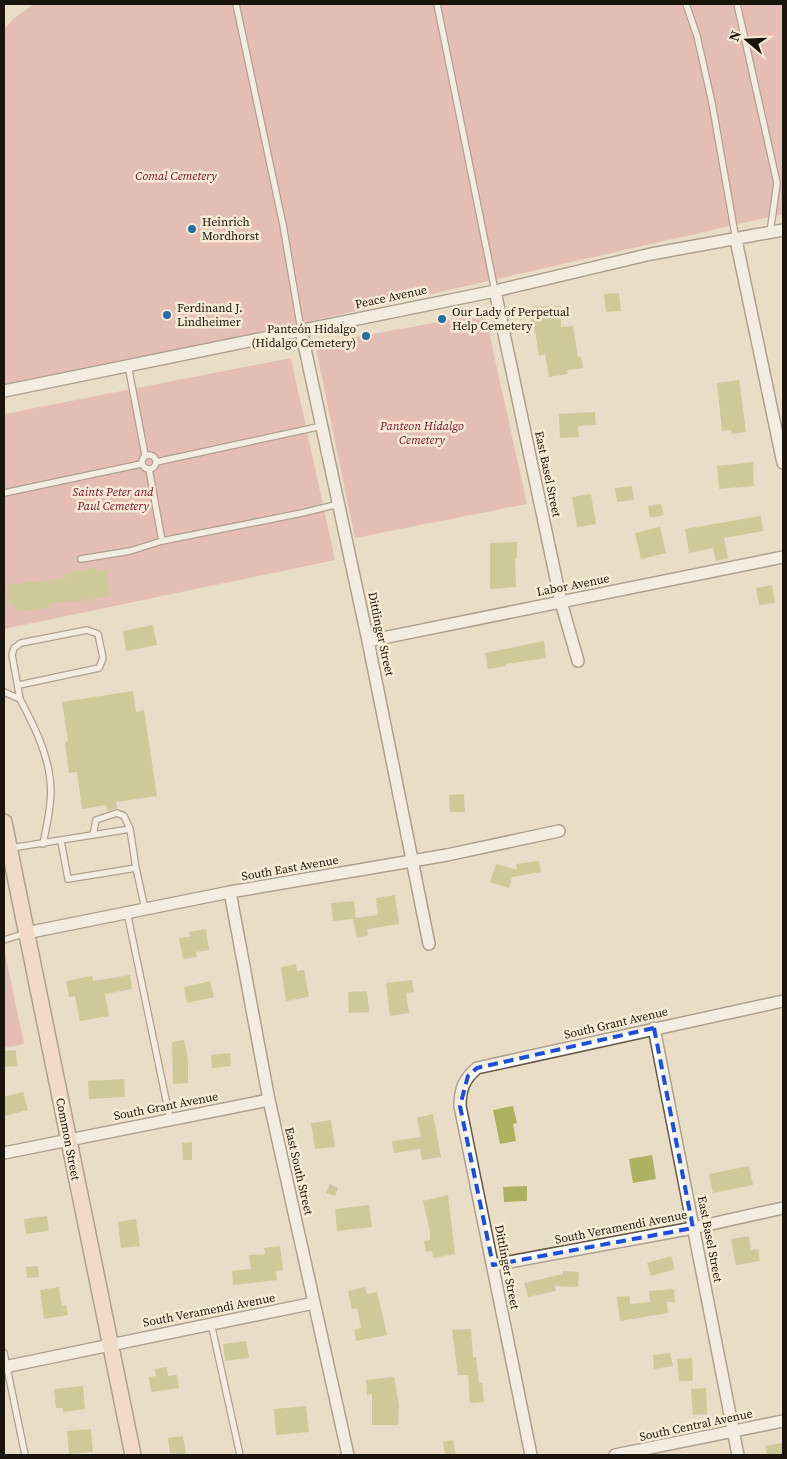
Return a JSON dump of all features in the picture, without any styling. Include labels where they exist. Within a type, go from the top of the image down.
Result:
[{"type":"main road","name":"Common Street","points":[[4,822],[108,1344],[133,1455]]},
{"type":"street","name":"Peace Avenue","points":[[4,391],[495,291],[651,254],[783,230]]},
{"type":"street","points":[[736,240],[781,443],[783,463]]},
{"type":"street","name":"East Basel Street","points":[[495,291],[561,602],[578,661]]},
{"type":"street","name":"Dittlinger Street","points":[[301,330],[368,641],[429,944]]},
{"type":"street","name":"Labor Avenue","points":[[368,641],[783,557]]},
{"type":"street","name":"South East Avenue","points":[[26,933],[230,892],[412,861],[559,831]]},
{"type":"street","name":"East South Street","points":[[230,892],[269,1100],[348,1455]]},
{"type":"street","name":"South Grant Avenue","points":[[462,1085],[477,1068],[783,1000]]},
{"type":"street","name":"East Basel Street","points":[[654,1028],[738,1455]]},
{"type":"street","name":"Dittlinger Street","points":[[462,1085],[460,1106],[531,1455]]},
{"type":"street","name":"South Grant Avenue","points":[[4,1153],[269,1100]]},
{"type":"street","name":"South Veramendi Avenue","points":[[493,1265],[693,1228],[783,1208]]},
{"type":"street","name":"South Veramendi Avenue","points":[[5,1366],[314,1303]]},
{"type":"street","name":"South Central Avenue","points":[[615,1455],[783,1421]]},
{"type":"lane","points":[[236,4],[283,226],[301,330]]},
{"type":"lane","points":[[437,4],[495,291]]},
{"type":"lane","points":[[686,4],[697,36],[712,103],[736,240]]},
{"type":"lane","points":[[738,4],[777,183],[770,233]]},
{"type":"lane","points":[[775,196],[783,197]]},
{"type":"lane","points":[[128,365],[145,455],[141,464]]},
{"type":"lane","points":[[156,462],[322,426]]},
{"type":"lane","points":[[145,455],[153,455],[156,462],[156,466],[149,469]]},
{"type":"lane","points":[[4,493],[141,464],[149,469],[162,541]]},
{"type":"lane","points":[[81,559],[130,551],[162,541],[339,504]]},
{"type":"lane","points":[[19,685],[99,668],[103,658],[98,634],[87,630],[21,643],[14,648],[12,655],[19,685],[20,699],[43,749],[50,779],[49,811],[43,844]]},
{"type":"lane","points":[[4,692],[20,699]]},
{"type":"lane","points":[[93,835],[96,820],[117,813],[124,816],[130,829],[145,909]]},
{"type":"lane","points":[[9,848],[130,829]]},
{"type":"lane","points":[[60,841],[68,879],[136,868]]},
{"type":"lane","points":[[127,912],[170,1119]]},
{"type":"lane","points":[[4,940],[26,933]]},
{"type":"lane","points":[[211,1323],[240,1455]]},
{"type":"lane","points":[[4,1353],[5,1366],[25,1455]]},
{"type":"highlighted area","points":[[654,1028],[693,1228],[493,1265],[460,1106],[468,1076],[477,1068]]},
{"type":"green space","name":"Comal Cemetery","points":[[34,4],[783,4],[783,214],[4,391],[4,30],[13,19]]},
{"type":"green space","name":"Panteon Hidalgo Cemetery","points":[[485,314],[527,504],[355,538],[315,344]]},
{"type":"green space","name":"Saints Peter and Paul Cemetery","points":[[291,358],[335,560],[4,629],[4,414]]},
{"type":"green space","points":[[4,949],[24,1044],[4,1048]]},
{"type":"building","points":[[619,293],[621,311],[606,312],[604,294]]},
{"type":"building","points":[[561,306],[561,327],[573,326],[578,357],[581,356],[583,368],[567,370],[568,374],[549,377],[545,354],[539,356],[534,323],[531,323],[531,307]]},
{"type":"building","points":[[739,380],[746,432],[732,434],[731,430],[722,431],[717,383]]},
{"type":"building","points":[[595,412],[596,425],[578,426],[579,437],[560,438],[559,414]]},
{"type":"building","points":[[753,462],[754,486],[719,489],[717,466]]},
{"type":"building","points":[[632,486],[634,500],[617,502],[615,488]]},
{"type":"building","points":[[591,494],[596,524],[577,527],[572,497]]},
{"type":"building","points":[[661,504],[664,515],[650,518],[648,506]]},
{"type":"building","points":[[761,516],[763,531],[724,538],[728,558],[716,561],[713,548],[689,553],[685,529]]},
{"type":"building","points":[[660,527],[666,553],[641,559],[635,533]]},
{"type":"building","points":[[517,542],[517,558],[515,558],[516,587],[490,589],[490,543]]},
{"type":"building","points":[[97,567],[98,571],[106,570],[110,596],[70,603],[69,601],[49,604],[50,608],[14,612],[13,605],[10,606],[7,585],[66,578],[65,573]]},
{"type":"building","points":[[772,585],[775,603],[759,605],[756,588]]},
{"type":"building","points":[[153,625],[157,645],[126,651],[123,631]]},
{"type":"building","points":[[544,641],[546,658],[506,664],[506,666],[488,669],[485,653]]},
{"type":"building","points":[[133,691],[136,712],[144,710],[157,796],[116,802],[117,808],[107,811],[106,805],[82,809],[77,772],[69,773],[65,742],[68,741],[62,702]]},
{"type":"building","points":[[464,794],[465,812],[450,812],[449,795]]},
{"type":"building","points":[[539,861],[541,872],[512,877],[509,888],[490,882],[496,864],[517,870],[516,864]]},
{"type":"building","points":[[395,895],[399,924],[367,929],[368,935],[357,938],[353,919],[333,921],[331,903],[354,901],[356,918],[378,915],[376,898]]},
{"type":"building","points":[[206,929],[209,950],[196,952],[197,957],[183,959],[179,938],[190,937],[189,932]]},
{"type":"building","points":[[296,964],[297,971],[304,970],[309,997],[286,1001],[281,967]]},
{"type":"building","points":[[130,975],[132,989],[105,994],[109,1016],[80,1021],[75,996],[69,997],[66,981],[92,976],[93,981]]},
{"type":"building","points":[[412,980],[414,992],[406,993],[409,1013],[390,1016],[386,983]]},
{"type":"building","points":[[210,981],[214,997],[187,1003],[184,987]]},
{"type":"building","points":[[367,991],[369,1012],[349,1013],[348,992]]},
{"type":"building","points":[[184,1040],[188,1059],[188,1083],[173,1084],[172,1042]]},
{"type":"building","points":[[16,1050],[17,1066],[4,1067],[4,1051]]},
{"type":"building","points":[[230,1053],[231,1066],[212,1068],[211,1055]]},
{"type":"building","points":[[124,1079],[125,1097],[89,1099],[88,1081]]},
{"type":"building","points":[[23,1092],[28,1110],[4,1116],[4,1097]]},
{"type":"building","points":[[513,1106],[517,1123],[513,1124],[516,1141],[500,1144],[493,1110]]},
{"type":"building","points":[[433,1114],[441,1157],[422,1160],[420,1149],[394,1153],[392,1141],[421,1137],[417,1118]]},
{"type":"building","points":[[331,1120],[335,1147],[315,1149],[311,1123]]},
{"type":"building","points":[[192,1142],[192,1160],[183,1160],[182,1143]]},
{"type":"building","points":[[652,1155],[656,1179],[633,1183],[629,1159]]},
{"type":"building","points":[[749,1166],[753,1185],[713,1193],[709,1174]]},
{"type":"building","points":[[330,1184],[338,1188],[335,1196],[326,1193]]},
{"type":"building","points":[[527,1186],[527,1201],[504,1202],[503,1187]]},
{"type":"building","points":[[448,1195],[455,1254],[433,1258],[432,1251],[426,1252],[424,1241],[430,1240],[430,1231],[423,1201]]},
{"type":"building","points":[[369,1205],[372,1227],[337,1231],[335,1209]]},
{"type":"building","points":[[47,1216],[49,1231],[26,1234],[24,1219]]},
{"type":"building","points":[[136,1219],[140,1246],[121,1248],[118,1222]]},
{"type":"building","points":[[749,1236],[751,1250],[758,1249],[760,1261],[736,1265],[731,1239]]},
{"type":"building","points":[[280,1246],[283,1270],[276,1271],[277,1280],[233,1285],[232,1271],[251,1269],[249,1255],[265,1254],[264,1248]]},
{"type":"building","points":[[671,1256],[675,1269],[651,1276],[647,1263]]},
{"type":"building","points":[[38,1266],[39,1277],[27,1278],[26,1267]]},
{"type":"building","points":[[563,1271],[579,1272],[578,1287],[555,1286],[556,1291],[528,1297],[524,1283],[563,1274]]},
{"type":"building","points":[[59,1287],[62,1306],[66,1305],[68,1315],[44,1319],[40,1290]]},
{"type":"building","points":[[365,1287],[367,1294],[377,1292],[387,1335],[356,1341],[354,1330],[361,1328],[357,1308],[352,1309],[348,1291]]},
{"type":"building","points":[[674,1289],[675,1302],[667,1302],[668,1313],[620,1321],[617,1297],[630,1296],[630,1304],[650,1302],[649,1291]]},
{"type":"building","points":[[471,1329],[473,1357],[476,1357],[479,1383],[482,1383],[484,1402],[470,1403],[468,1375],[458,1375],[452,1330]]},
{"type":"building","points":[[246,1341],[249,1358],[225,1361],[223,1344]]},
{"type":"building","points":[[670,1353],[673,1366],[654,1369],[653,1355]]},
{"type":"building","points":[[692,1358],[693,1381],[679,1381],[677,1359]]},
{"type":"building","points":[[167,1367],[168,1376],[177,1375],[179,1388],[151,1392],[149,1377],[156,1376],[155,1369]]},
{"type":"building","points":[[394,1377],[399,1405],[398,1425],[372,1425],[372,1394],[367,1395],[366,1380]]},
{"type":"building","points":[[83,1386],[85,1409],[63,1412],[63,1408],[56,1408],[54,1389]]},
{"type":"building","points":[[706,1388],[707,1414],[693,1415],[691,1389]]},
{"type":"building","points":[[306,1406],[309,1432],[276,1435],[274,1409]]},
{"type":"building","points":[[91,1429],[93,1452],[69,1454],[67,1431]]},
{"type":"building","points":[[183,1436],[186,1455],[170,1455],[168,1438]]},
{"type":"building","points":[[453,1440],[456,1455],[445,1455],[443,1442]]},
{"type":"building","points":[[783,1443],[783,1455],[767,1455],[765,1446]]},
{"type":"place","name":"Heinrich Mordhorst","points":[[192,229]]},
{"type":"place","name":"Ferdinand J. Lindheimer","points":[[167,315]]},
{"type":"place","name":"Our Lady of Perpetual Help Cemetery","points":[[442,319]]},
{"type":"place","name":"Panteón Hidalgo (Hidalgo Cemetery)","points":[[366,336]]}]
